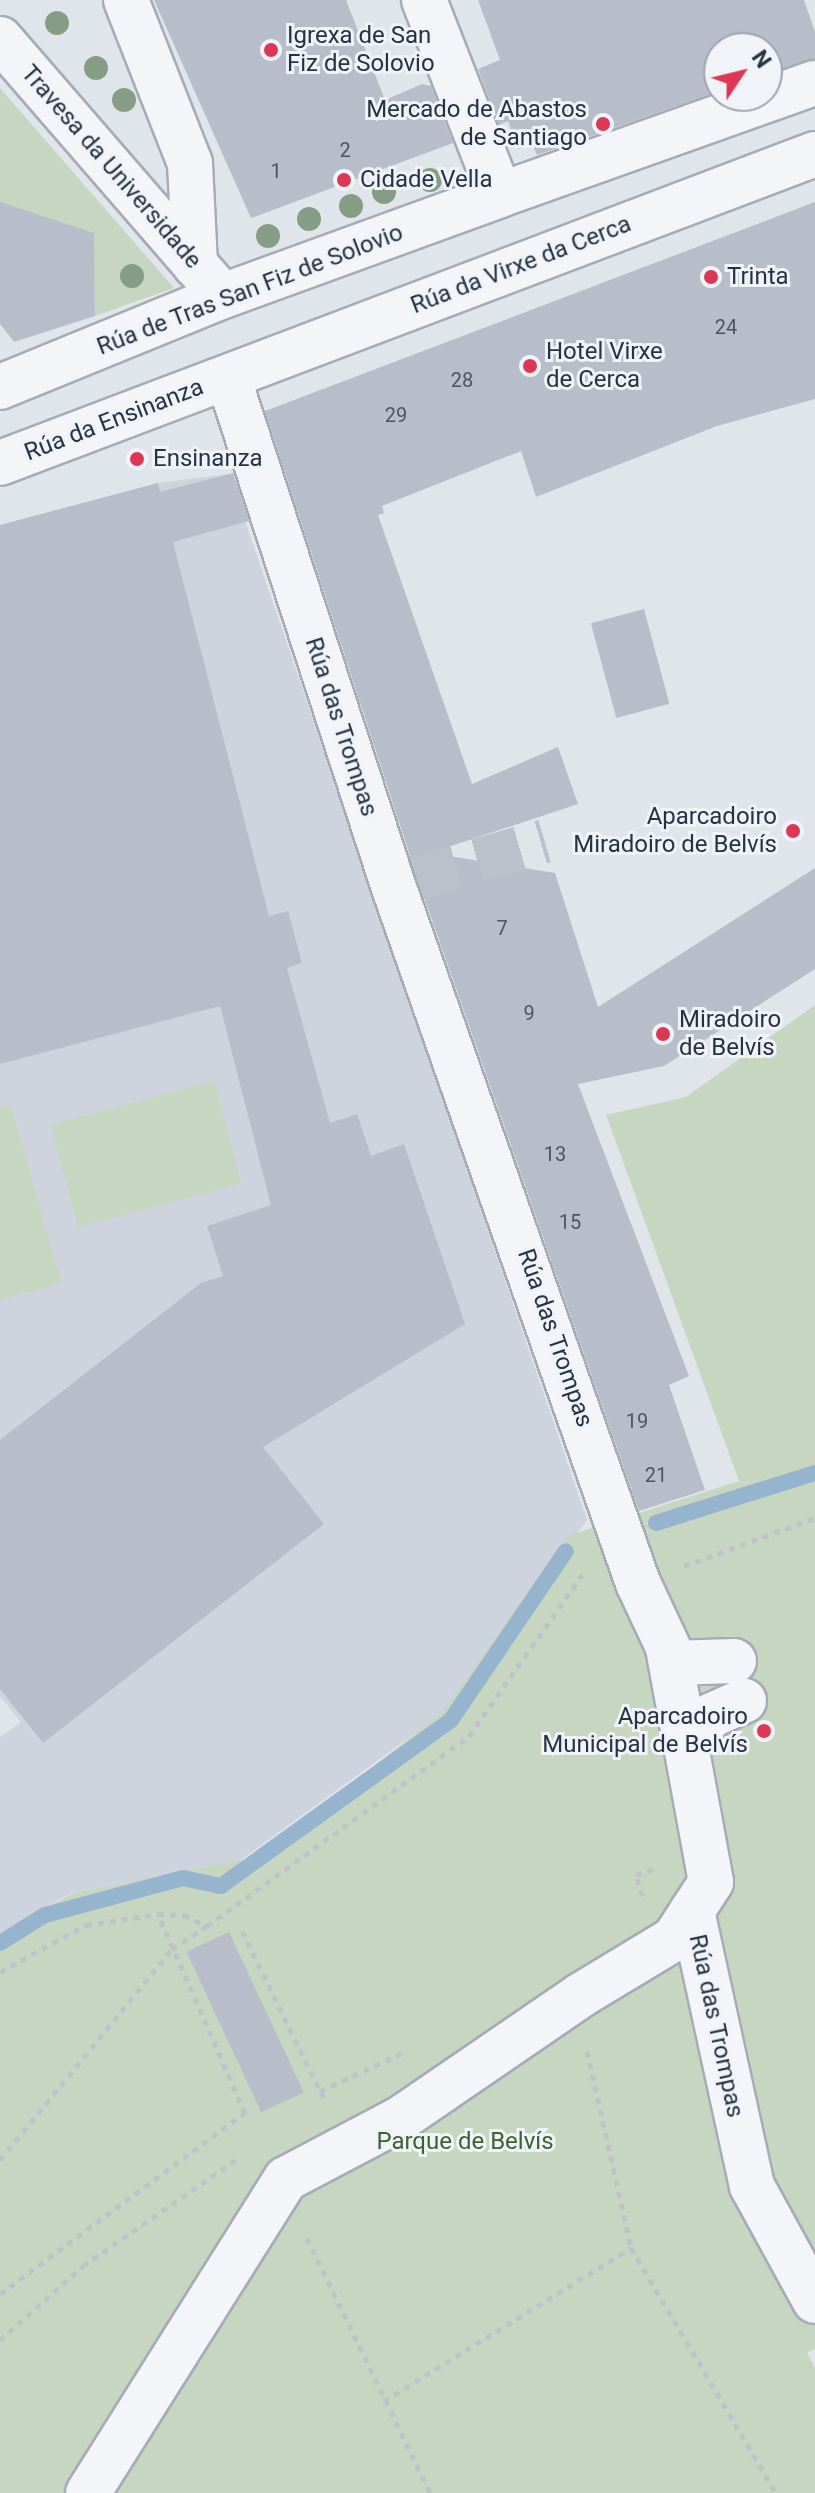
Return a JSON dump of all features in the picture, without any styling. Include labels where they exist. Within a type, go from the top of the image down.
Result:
[{"type":"street","points":[[126,0],[190,163],[209,280]]},
{"type":"street","points":[[424,0],[500,195]]},
{"type":"street","name":"Travesa da Universidade","points":[[0,39],[209,280]]},
{"type":"street","name":"Rúa de Tras San Fiz de Solovio","points":[[0,387],[209,280],[500,195],[815,83]]},
{"type":"street","name":"Rúa da Virxe da Cerca","points":[[228,377],[815,154]]},
{"type":"street","name":"Rúa da Ensinanza","points":[[0,463],[228,377]]},
{"type":"street","name":"Rúa das Trompas","points":[[228,377],[404,882],[638,1583],[671,1663],[711,1882],[692,1911],[752,2186],[815,2301]]},
{"type":"street","points":[[671,1663],[739,1681],[685,1742]]},
{"type":"street","points":[[88,2493],[286,2179],[400,2119],[674,1939],[692,1911]]},
{"type":"path","points":[[638,1583],[815,1518]]},
{"type":"path","points":[[0,2160],[172,1949],[469,1736],[569,1587],[593,1565]]},
{"type":"path","points":[[658,1949],[636,1875],[663,1866]]},
{"type":"path","points":[[0,1972],[86,1925],[158,1914],[184,1915],[207,1926]]},
{"type":"path","points":[[0,2294],[245,2113],[158,1914]]},
{"type":"path","points":[[242,1931],[320,2091]]},
{"type":"path","points":[[587,2056],[631,2248],[776,2493]]},
{"type":"path","points":[[2,2336],[83,2266],[244,2154]]},
{"type":"path","points":[[305,2233],[383,2401],[430,2493]]},
{"type":"path","points":[[383,2401],[631,2248]]},
{"type":"shaded area","points":[[229,474],[587,1520],[443,1713],[238,1862],[71,1893],[0,1933],[0,1737],[21,1722],[0,1696],[0,525],[158,483]]},
{"type":"green space","points":[[0,88],[174,288],[95,316],[93,233],[0,223]]},
{"type":"green space","name":"Parque de Belvís","points":[[815,1005],[815,2349],[807,2353],[815,2368],[815,2493],[0,2493],[0,1934],[73,1893],[262,1856],[443,1711],[567,1536],[739,1481],[606,1115],[686,1097]]},
{"type":"green space","points":[[214,1081],[241,1183],[78,1227],[51,1125]]},
{"type":"green space","points":[[11,1105],[61,1283],[0,1300],[0,1108]]},
{"type":"building","name":"Igrexa de San Fiz de Solovio","points":[[154,0],[346,0],[385,100],[422,84],[431,86],[453,143],[251,218]]},
{"type":"building","points":[[478,0],[804,0],[815,32],[815,59],[783,69],[783,32],[703,32],[703,97],[537,155],[532,144],[518,149],[508,121],[499,125],[478,69],[500,60]]},
{"type":"building","points":[[0,202],[94,233],[95,316],[14,342],[0,324]]},
{"type":"building","points":[[815,202],[815,399],[717,426],[536,497],[521,451],[382,506],[384,513],[378,515],[472,784],[558,747],[578,804],[430,853],[555,873],[598,1007],[815,868],[815,969],[664,1066],[578,1084],[689,1376],[669,1385],[705,1490],[639,1511],[417,877],[265,411]]},
{"type":"building","points":[[233,473],[249,521],[173,542],[269,916],[288,911],[302,963],[287,968],[330,1123],[357,1114],[371,1156],[404,1144],[465,1324],[263,1447],[324,1524],[43,1743],[0,1689],[0,1440],[201,1283],[223,1276],[207,1226],[271,1205],[220,1006],[0,1064],[0,525],[158,483],[160,492]]},
{"type":"building","points":[[644,609],[669,704],[616,718],[591,623]]},
{"type":"building","points":[[229,1932],[304,2092],[261,2112],[186,1952]]},
{"type":"waterway","points":[[656,1523],[815,1473]]},
{"type":"waterway","points":[[0,1943],[45,1915],[183,1878],[221,1886],[451,1720],[566,1551]]},
{"type":"tunnel","points":[[414,879],[545,841]]},
{"type":"place","name":"Igrexa de San Fiz de Solovio","points":[[271,50]]},
{"type":"place","name":"Mercado de Abastos de Santiago","points":[[603,124]]},
{"type":"place","name":"Cidade Vella","points":[[344,180]]},
{"type":"place","name":"Trinta","points":[[711,277]]},
{"type":"place","name":"Hotel Virxe de Cerca","points":[[530,366]]},
{"type":"place","name":"Ensinanza","points":[[137,459]]},
{"type":"place","name":"Aparcadoiro Miradoiro de Belvís","points":[[793,831]]},
{"type":"place","name":"Miradoiro de Belvís","points":[[663,1034]]},
{"type":"place","name":"Aparcadoiro Municipal de Belvís","points":[[764,1731]]}]
